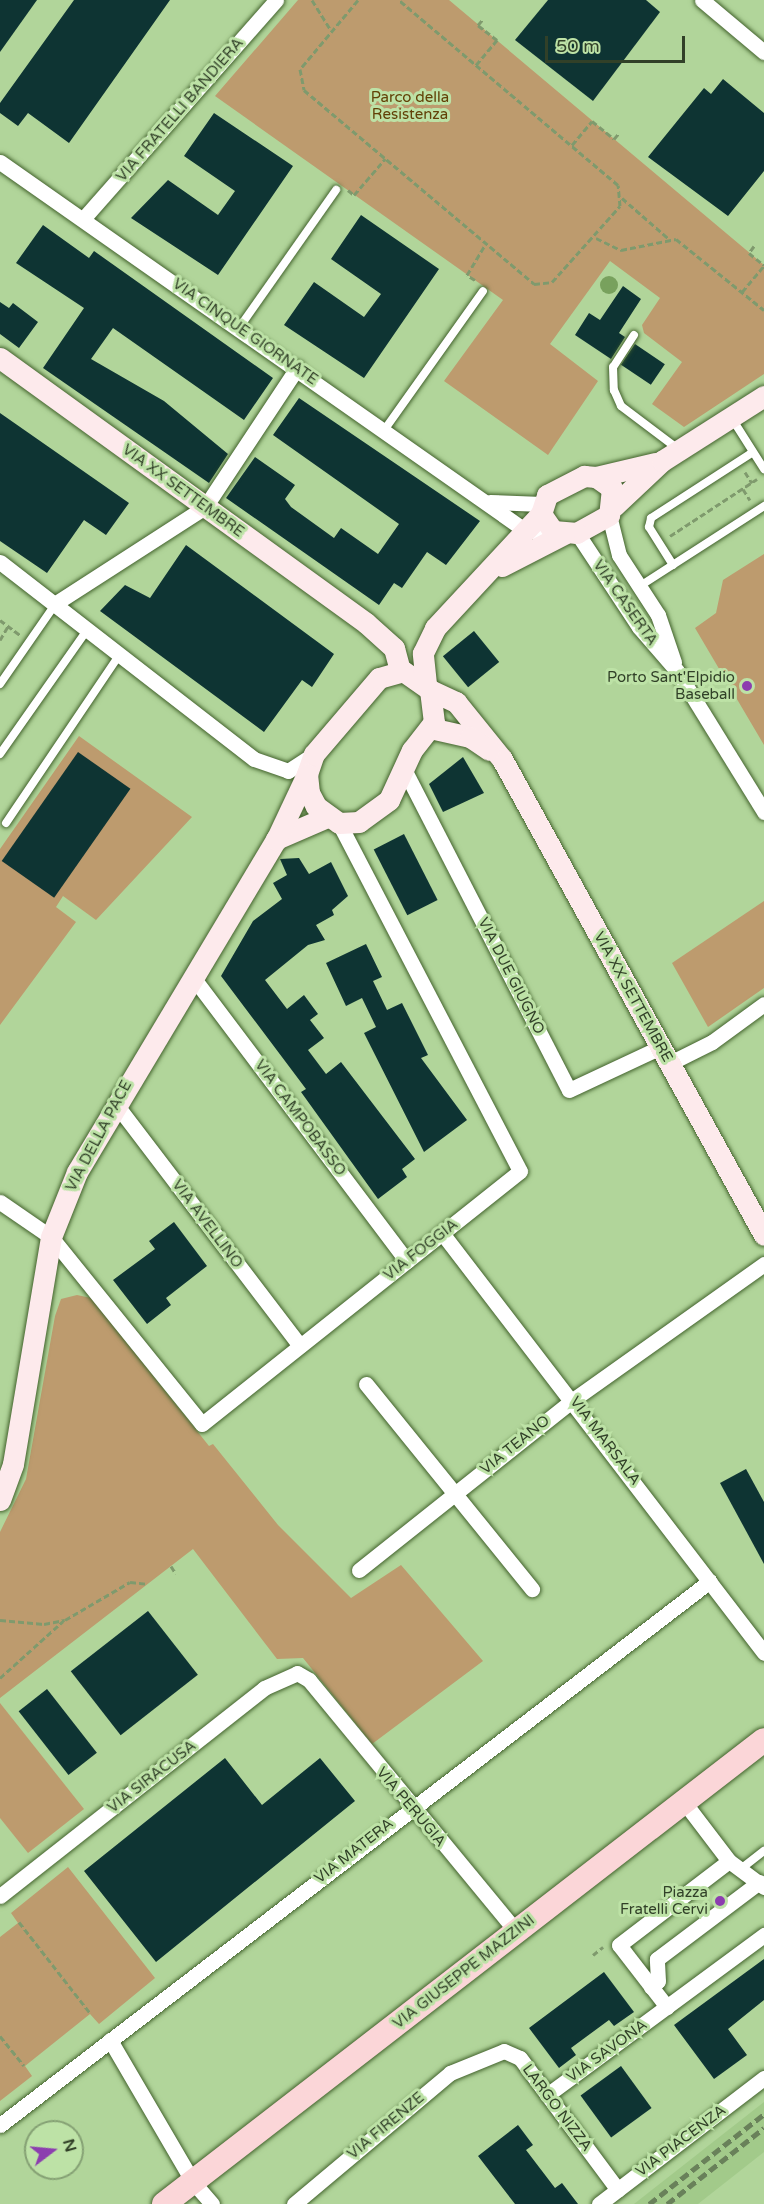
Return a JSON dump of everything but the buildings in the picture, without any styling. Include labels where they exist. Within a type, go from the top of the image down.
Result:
[{"type":"main road","name":"VIA XX SETTEMBRE","points":[[0,358],[366,623],[389,642],[401,671],[456,702],[502,759],[764,1235]]},
{"type":"main road","points":[[314,754],[368,689],[386,674],[401,671],[426,634],[526,531],[612,511],[670,455],[764,396]]},
{"type":"main road","points":[[485,574],[556,523],[559,485],[596,477],[670,455]]},
{"type":"main road","points":[[596,477],[612,488],[612,511]]},
{"type":"main road","points":[[366,623],[381,659],[368,689]]},
{"type":"main road","points":[[389,642],[426,634]]},
{"type":"main road","points":[[426,634],[423,653],[428,687],[436,709],[430,728]]},
{"type":"main road","name":"VIA XX SETTEMBRE","points":[[430,728],[470,737],[502,759]]},
{"type":"main road","name":"VIA DELLA PACE","points":[[276,840],[292,828],[371,816],[398,789],[406,773],[412,750],[430,728]]},
{"type":"main road","name":"VIA DELLA PACE","points":[[0,1500],[14,1464],[51,1237],[77,1172],[115,1103],[276,840],[314,754]]},
{"type":"main road","points":[[307,774],[309,793],[333,820]]},
{"type":"main road","name":"VIA GIUSEPPE MAZZINI","points":[[164,2204],[764,1740]]},
{"type":"street","name":"VIA FRATELLI BANDIERA","points":[[83,219],[276,0]]},
{"type":"street","points":[[702,0],[764,52]]},
{"type":"street","name":"VIA CINQUE GIORNATE","points":[[0,162],[490,502],[526,531]]},
{"type":"street","points":[[56,603],[205,507],[297,368]]},
{"type":"street","points":[[490,502],[556,523]]},
{"type":"street","name":"VIA CASERTA","points":[[612,511],[619,555],[658,615],[677,671]]},
{"type":"street","name":"VIA CASERTA","points":[[556,523],[677,671],[764,812]]},
{"type":"street","points":[[0,562],[273,769],[288,771],[314,754]]},
{"type":"street","name":"VIA DUE GIUGNO","points":[[406,773],[570,1090],[665,1055]]},
{"type":"street","name":"VIA FOGGIA","points":[[51,1237],[202,1424],[520,1171],[333,820]]},
{"type":"street","name":"VIA CAMPOBASSO","points":[[192,976],[407,1261]]},
{"type":"street","points":[[665,1055],[712,1042],[764,1004]]},
{"type":"street","name":"VIA AVELLINO","points":[[115,1103],[300,1346]]},
{"type":"street","points":[[0,1202],[51,1237]]},
{"type":"street","name":"VIA MARSALA","points":[[442,1233],[574,1399],[764,1653]]},
{"type":"street","name":"VIA TEANO","points":[[358,1569],[574,1399],[764,1264]]},
{"type":"street","points":[[366,1384],[532,1589]]},
{"type":"street","name":"VIA MATERA","points":[[0,2125],[409,1808],[710,1581]]},
{"type":"street","name":"VIA SIRACUSA","points":[[0,1896],[271,1684],[297,1673],[309,1680]]},
{"type":"street","name":"VIA PERUGIA","points":[[309,1680],[409,1808],[517,1932]]},
{"type":"street","points":[[651,1987],[658,1981],[657,1959],[762,1884],[735,1864],[684,1802]]},
{"type":"street","points":[[735,1864],[619,1945],[667,2007],[764,1935]]},
{"type":"street","name":"VIA SAVONA","points":[[547,2095],[667,2007]]},
{"type":"street","points":[[110,2040],[192,2182],[212,2204]]},
{"type":"street","name":"LARGO NIZZA","points":[[483,2055],[513,2053],[618,2190]]},
{"type":"street","name":"VIA FIRENZE","points":[[294,2204],[433,2086],[483,2055]]},
{"type":"street","name":"VIA PIACENZA","points":[[598,2204],[764,2078]]},
{"type":"lane","points":[[239,328],[336,189]]},
{"type":"lane","points":[[385,429],[483,291]]},
{"type":"lane","points":[[634,335],[613,367],[614,390],[621,406],[670,455]]},
{"type":"lane","points":[[731,417],[764,469]]},
{"type":"lane","points":[[673,565],[649,527],[651,518],[753,452]]},
{"type":"lane","points":[[640,586],[764,506]]},
{"type":"lane","points":[[0,684],[56,603]]},
{"type":"lane","points":[[0,754],[88,629]]},
{"type":"lane","points":[[6,822],[120,654]]},
{"type":"lane","points":[[735,1864],[764,1851]]},
{"type":"path","points":[[312,0],[331,30]]},
{"type":"path","points":[[358,0],[300,69],[301,83],[385,159],[486,243],[542,285],[558,279],[596,238],[622,198]]},
{"type":"path","points":[[399,0],[618,184],[622,198],[668,238]]},
{"type":"path","points":[[476,65],[496,40],[478,25],[483,19]]},
{"type":"path","points":[[572,145],[592,121],[614,139],[619,133]]},
{"type":"path","points":[[336,189],[339,184],[354,195],[385,159]]},
{"type":"path","points":[[596,238],[621,250],[668,238],[676,239],[764,310]]},
{"type":"path","points":[[483,291],[466,274],[486,243]]},
{"type":"path","points":[[742,292],[764,266],[749,253],[754,246]]},
{"type":"path","points":[[659,543],[764,475]]},
{"type":"path","points":[[0,620],[8,626],[0,640]]},
{"type":"path","points":[[171,1566],[176,1574]]},
{"type":"path","points":[[0,1678],[65,1620],[130,1582],[148,1584]]},
{"type":"path","points":[[0,1620],[44,1624],[65,1620]]},
{"type":"path","points":[[19,1922],[90,2013]]},
{"type":"path","points":[[0,2036],[24,2066]]},
{"type":"shaded area","points":[[605,276],[613,276],[618,281],[616,292],[605,294],[600,289],[600,281]]},
{"type":"shaded area","points":[[764,2102],[764,2152],[698,2204],[634,2204]]},
{"type":"green space","name":"Parco della Resistenza","points":[[298,0],[449,0],[764,265],[764,374],[684,427],[652,404],[682,362],[644,333],[642,325],[660,298],[610,261],[550,344],[598,381],[548,455],[444,381],[503,300],[215,96]]},
{"type":"green space","name":"Porto Sant'Elpidio Baseball","points":[[764,554],[764,745],[695,628],[716,613],[723,580]]},
{"type":"green space","points":[[79,736],[192,817],[96,920],[63,896],[56,907],[76,922],[0,1025],[0,849]]},
{"type":"green space","points":[[764,901],[764,988],[708,1027],[672,963]]},
{"type":"green space","points":[[77,1295],[91,1298],[209,1446],[213,1444],[278,1525],[351,1598],[401,1565],[483,1661],[372,1744],[303,1658],[277,1659],[193,1549],[0,1698],[0,1532],[26,1479],[55,1316],[61,1299]]},
{"type":"green space","points":[[0,1703],[84,1809],[28,1853],[0,1818]]},
{"type":"green space","points":[[68,1867],[155,1978],[99,2024],[90,2014],[25,2066],[32,2076],[0,2101],[0,1937],[18,1923],[11,1913]]},
{"type":"railway","points":[[649,2204],[764,2114]]},
{"type":"railway","points":[[667,2204],[764,2128]]},
{"type":"place","name":"Porto Sant'Elpidio Baseball","points":[[747,686]]},
{"type":"place","name":"Piazza Fratelli Cervi","points":[[720,1901]]}]
